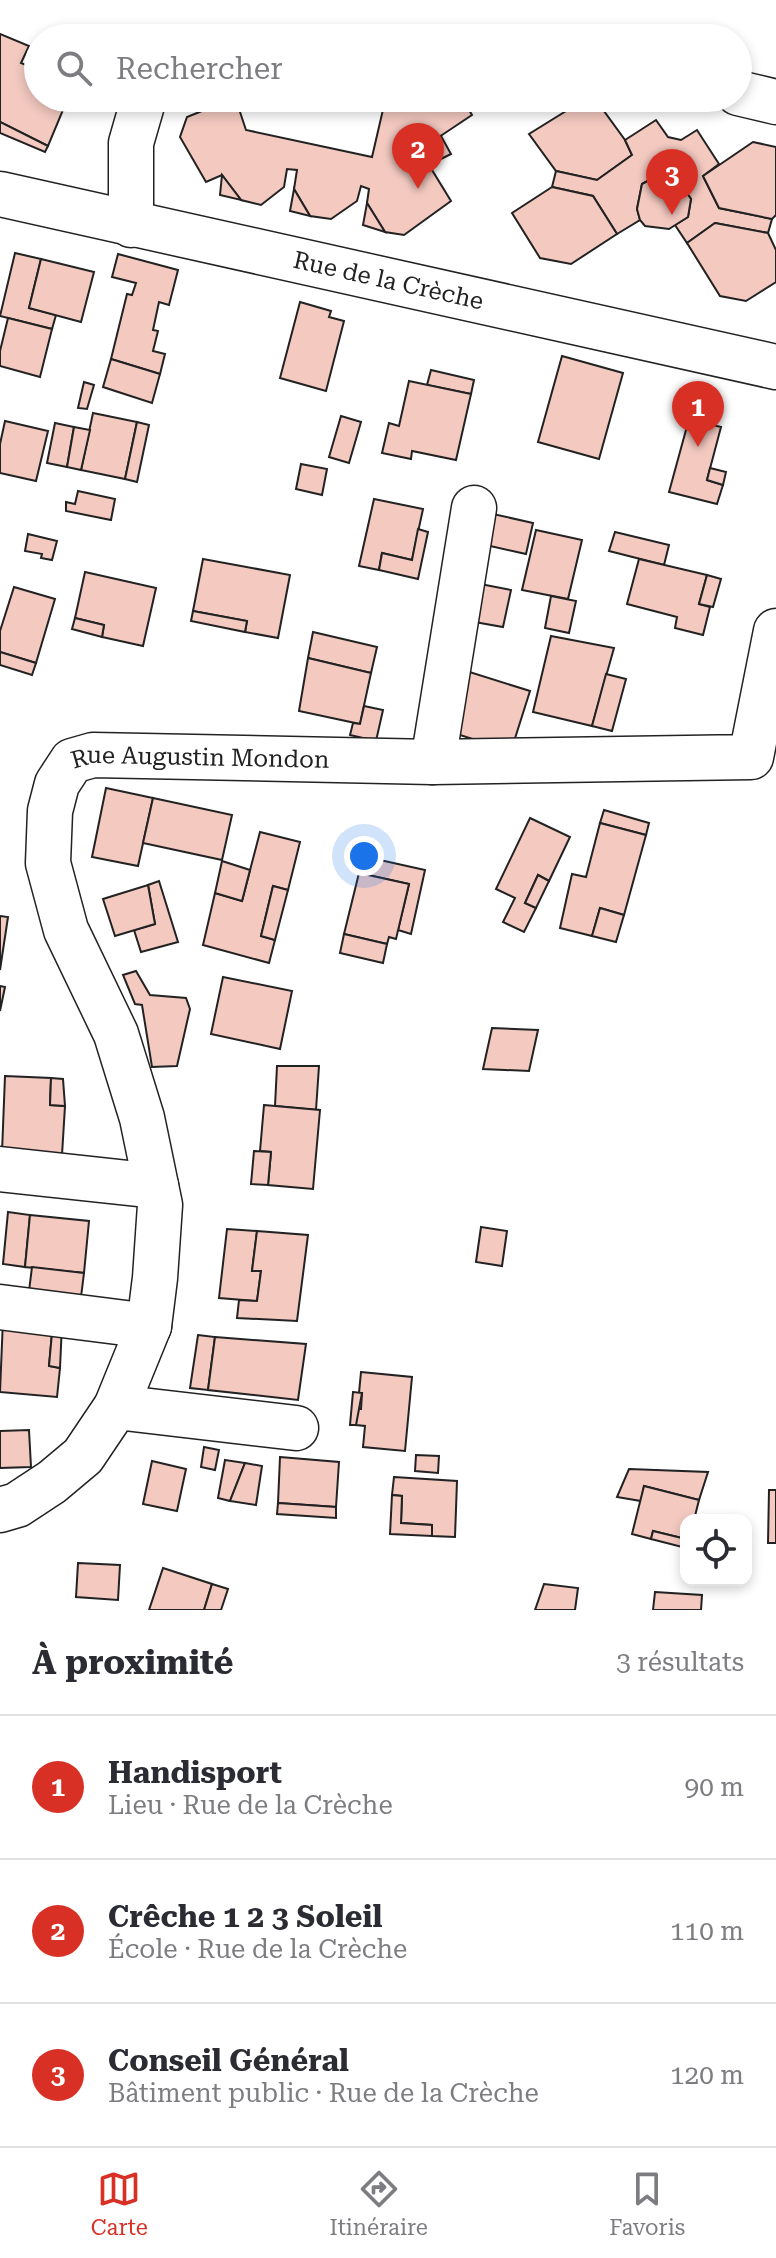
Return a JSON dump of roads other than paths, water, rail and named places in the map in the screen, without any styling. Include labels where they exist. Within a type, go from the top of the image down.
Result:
[{"type":"street","points":[[752,96],[776,102]]},
{"type":"street","points":[[131,225],[131,143],[140,112]]},
{"type":"street","name":"Rue de la Crèche","points":[[0,194],[776,367]]},
{"type":"street","points":[[433,762],[474,508]]},
{"type":"street","name":"Rue Augustin Mondon","points":[[0,1510],[17,1505],[83,1456],[116,1407],[149,1326],[160,1205],[142,1118],[116,1034],[66,930],[48,863],[50,811],[57,784],[72,761],[93,755],[433,762],[751,757],[776,631]]},
{"type":"street","points":[[0,1169],[156,1186]]},
{"type":"street","points":[[0,1307],[149,1326]]},
{"type":"street","points":[[116,1407],[296,1428]]},
{"type":"place","name":"Crêche 1 2 3 Soleil","points":[[418,189]]},
{"type":"place","name":"Conseil Général","points":[[672,215]]},
{"type":"place","name":"Handisport","points":[[698,447]]}]
